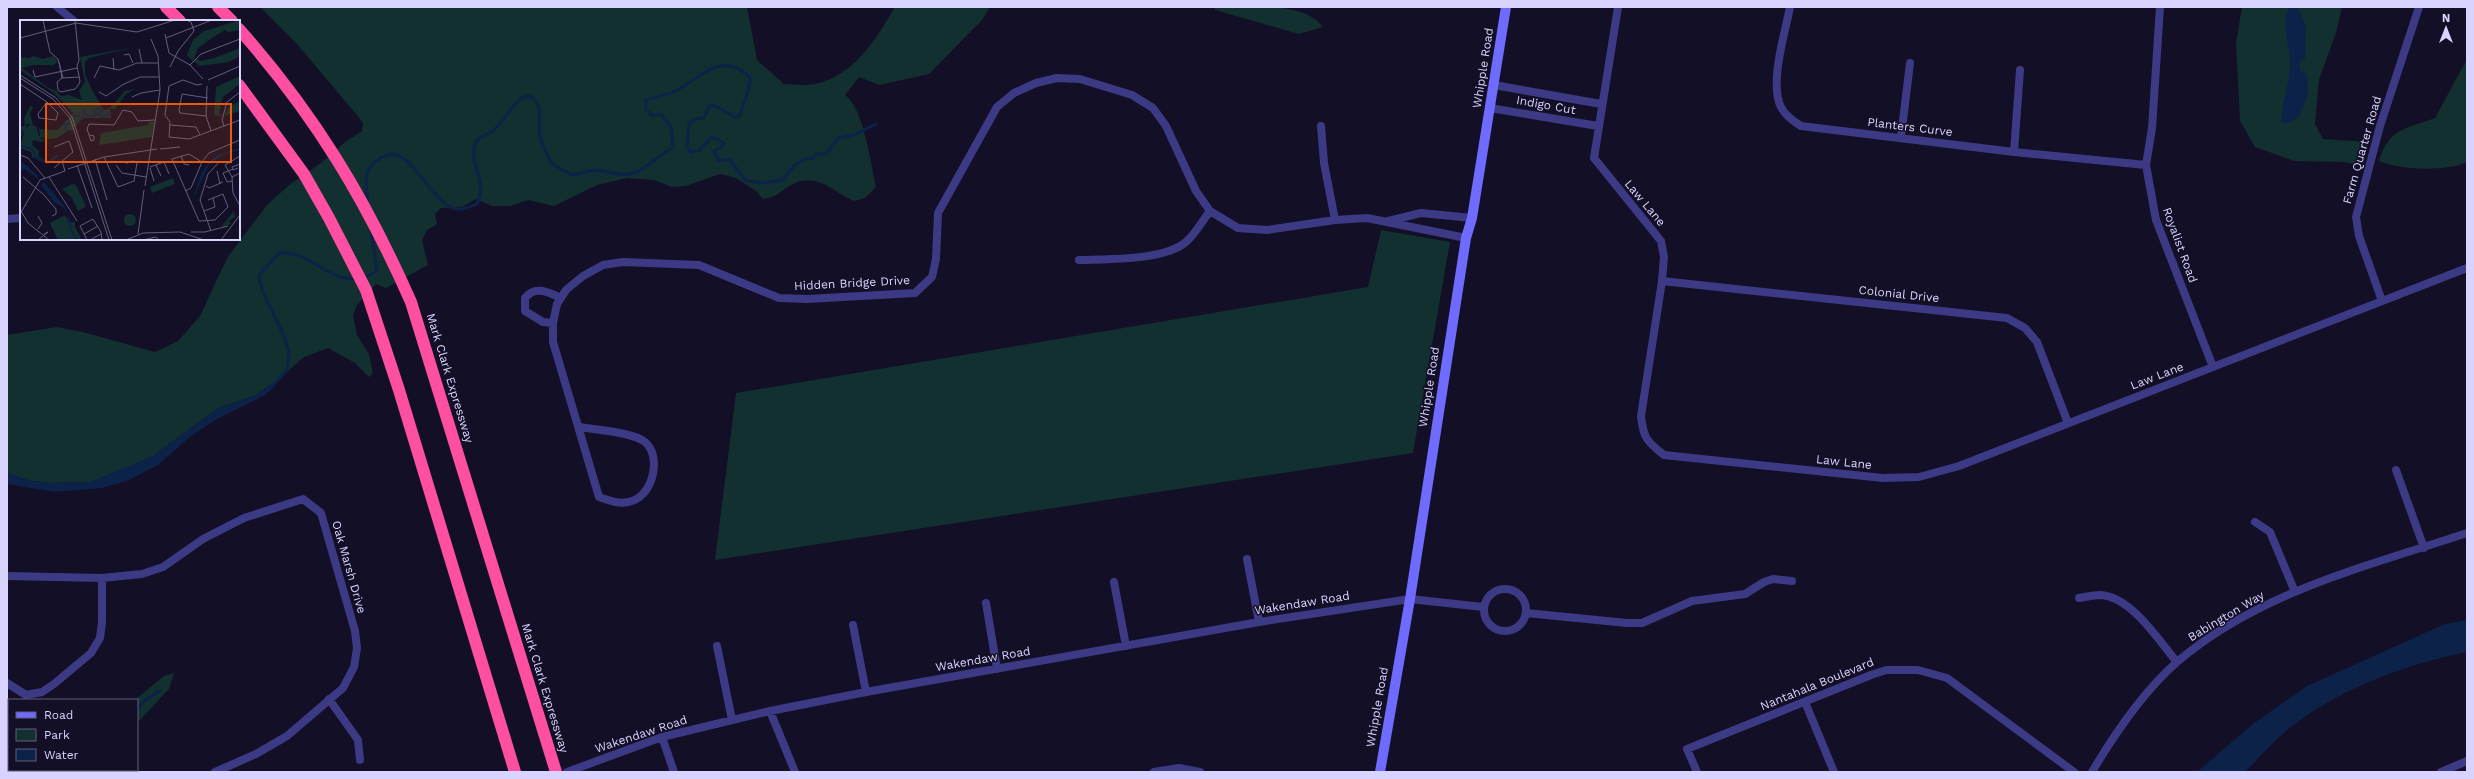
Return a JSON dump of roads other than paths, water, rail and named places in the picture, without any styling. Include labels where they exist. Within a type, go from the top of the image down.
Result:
[{"type":"highway","points":[[166,7],[179,20]]},
{"type":"highway","points":[[218,7],[231,20]]},
{"type":"highway","name":"Mark Clark Expressway","points":[[240,30],[283,81],[319,129],[354,187],[411,302],[556,772]]},
{"type":"highway","points":[[240,86],[288,149],[329,218],[366,290],[378,324],[515,772]]},
{"type":"main road","name":"Whipple Road","points":[[1380,772],[1410,599],[1466,238],[1472,218],[1506,7]]},
{"type":"street","points":[[57,7],[73,20]]},
{"type":"street","name":"Law Lane","points":[[1618,7],[1601,104],[1594,158],[1661,241],[1664,257],[1662,281],[1641,416],[1643,433],[1651,445],[1664,455],[1883,478],[1919,477],[1959,466],[2467,268]]},
{"type":"street","name":"Planters Curve","points":[[1790,7],[1776,87],[1781,107],[1789,118],[1801,126],[2014,152],[2146,165]]},
{"type":"street","name":"Royalist Road","points":[[2160,7],[2152,128],[2146,165],[2156,220],[2213,367]]},
{"type":"street","name":"Farm Quarter Road","points":[[2382,301],[2359,236],[2356,217],[2380,126],[2419,7]]},
{"type":"street","points":[[1901,137],[1910,63]]},
{"type":"street","points":[[2014,152],[2020,70]]},
{"type":"street","name":"Hidden Bridge Drive","points":[[580,427],[632,436],[645,442],[652,451],[652,477],[648,491],[634,501],[617,503],[600,497],[553,342],[553,323],[561,298],[566,290],[582,276],[602,265],[623,262],[699,265],[779,298],[807,299],[915,293],[932,277],[936,259],[938,212],[997,107],[1014,92],[1036,83],[1057,78],[1080,79],[1132,95],[1153,108],[1166,126],[1196,191],[1210,211],[1238,228],[1267,230],[1335,220],[1367,218],[1466,238]]},
{"type":"street","name":"Indigo Cut","points":[[1494,85],[1601,104]]},
{"type":"street","name":"Indigo Cut","points":[[1490,108],[1598,126]]},
{"type":"street","points":[[1321,126],[1324,163],[1335,220]]},
{"type":"street","points":[[1079,260],[1120,258],[1162,253],[1187,241],[1210,211]]},
{"type":"street","name":"Hidden Bridge Drive","points":[[1387,222],[1421,213],[1472,218]]},
{"type":"street","points":[[7,219],[20,218]]},
{"type":"street","name":"Colonial Drive","points":[[1662,281],[2007,318],[2025,328],[2037,342],[2068,423]]},
{"type":"street","points":[[553,323],[543,322],[525,311],[525,298],[529,292],[536,290],[544,291],[561,298]]},
{"type":"street","points":[[2396,470],[2424,548]]},
{"type":"street","name":"Oak Marsh Drive","points":[[7,576],[102,578],[142,574],[163,567],[203,539],[244,518],[303,499],[321,513],[356,631],[357,648],[354,667],[343,688],[287,736],[256,754],[219,771]]},
{"type":"street","points":[[2255,522],[2270,532],[2295,592]]},
{"type":"street","name":"Babington Way","points":[[2092,772],[2113,737],[2147,694],[2177,662],[2212,636],[2243,618],[2295,592],[2467,533]]},
{"type":"street","points":[[1247,559],[1259,622]]},
{"type":"street","points":[[7,683],[26,695],[42,692],[91,653],[100,638],[102,622],[102,578]]},
{"type":"street","points":[[1526,613],[1627,623],[1642,623],[1692,600],[1745,594],[1764,582],[1773,579],[1792,581]]},
{"type":"street","points":[[1114,582],[1126,646]]},
{"type":"street","points":[[1508,589],[1520,594],[1526,606],[1526,613],[1519,626],[1506,631],[1492,627],[1486,621],[1484,607],[1489,595],[1494,591],[1508,589]]},
{"type":"street","points":[[2079,598],[2101,595],[2119,600],[2133,610],[2177,662]]},
{"type":"street","name":"Wakendaw Road","points":[[566,772],[662,737],[770,711],[866,692],[1259,622],[1410,599],[1484,607]]},
{"type":"street","points":[[986,604],[997,669]]},
{"type":"street","points":[[853,625],[866,692]]},
{"type":"street","points":[[717,646],[732,720]]},
{"type":"street","name":"Nantahala Boulevard","points":[[1696,772],[1687,749],[1886,670],[1918,670],[1947,678],[2074,772]]},
{"type":"street","points":[[329,699],[358,740],[360,760]]},
{"type":"street","points":[[1805,702],[1834,772]]},
{"type":"street","points":[[770,711],[795,772]]},
{"type":"street","points":[[662,737],[674,772]]},
{"type":"street","points":[[2441,772],[2467,761]]},
{"type":"street","points":[[1154,772],[1178,768],[1200,772]]},
{"type":"water","points":[[2290,7],[2297,7],[2306,25],[2305,59],[2300,61],[2300,70],[2307,74],[2308,94],[2299,117],[2286,124],[2281,122],[2281,114],[2290,66],[2285,25],[2287,12]]},
{"type":"water","points":[[280,378],[274,387],[265,395],[217,419],[191,436],[158,465],[129,480],[102,488],[55,492],[7,484],[7,473],[31,481],[50,483],[90,482],[153,456],[217,409],[256,395]]},
{"type":"water","points":[[2467,620],[2467,652],[2399,670],[2377,678],[2335,698],[2289,728],[2245,772],[2197,772],[2254,723],[2307,686],[2445,624]]},
{"type":"waterway","points":[[368,203],[366,180],[369,169],[377,160],[392,154],[403,158],[409,163],[436,195],[450,207],[460,209],[477,204],[481,188],[474,155],[475,144],[480,138],[496,128],[514,105],[525,97],[530,97],[535,100],[539,108],[541,140],[552,164],[572,175],[595,170],[626,175],[639,171],[673,147],[671,127],[662,115],[652,115],[646,110],[646,100],[676,91],[703,73],[720,66],[729,66],[739,69],[750,77],[748,92],[740,116],[735,117],[714,105],[709,107],[704,118],[695,119],[689,123],[687,147],[691,152],[698,151],[712,137],[724,143],[722,147],[714,151],[719,161],[729,159],[745,180],[761,183],[783,180],[792,168],[799,162],[813,158],[816,154],[826,154],[838,138],[854,135],[876,124]]},
{"type":"waterway","points":[[362,279],[377,271],[371,230]]},
{"type":"waterway","points":[[278,380],[286,369],[289,357],[287,344],[267,302],[259,275],[279,253],[290,253],[309,260],[336,275],[357,279]]},
{"type":"waterway","points":[[138,709],[143,702],[159,691]]}]
